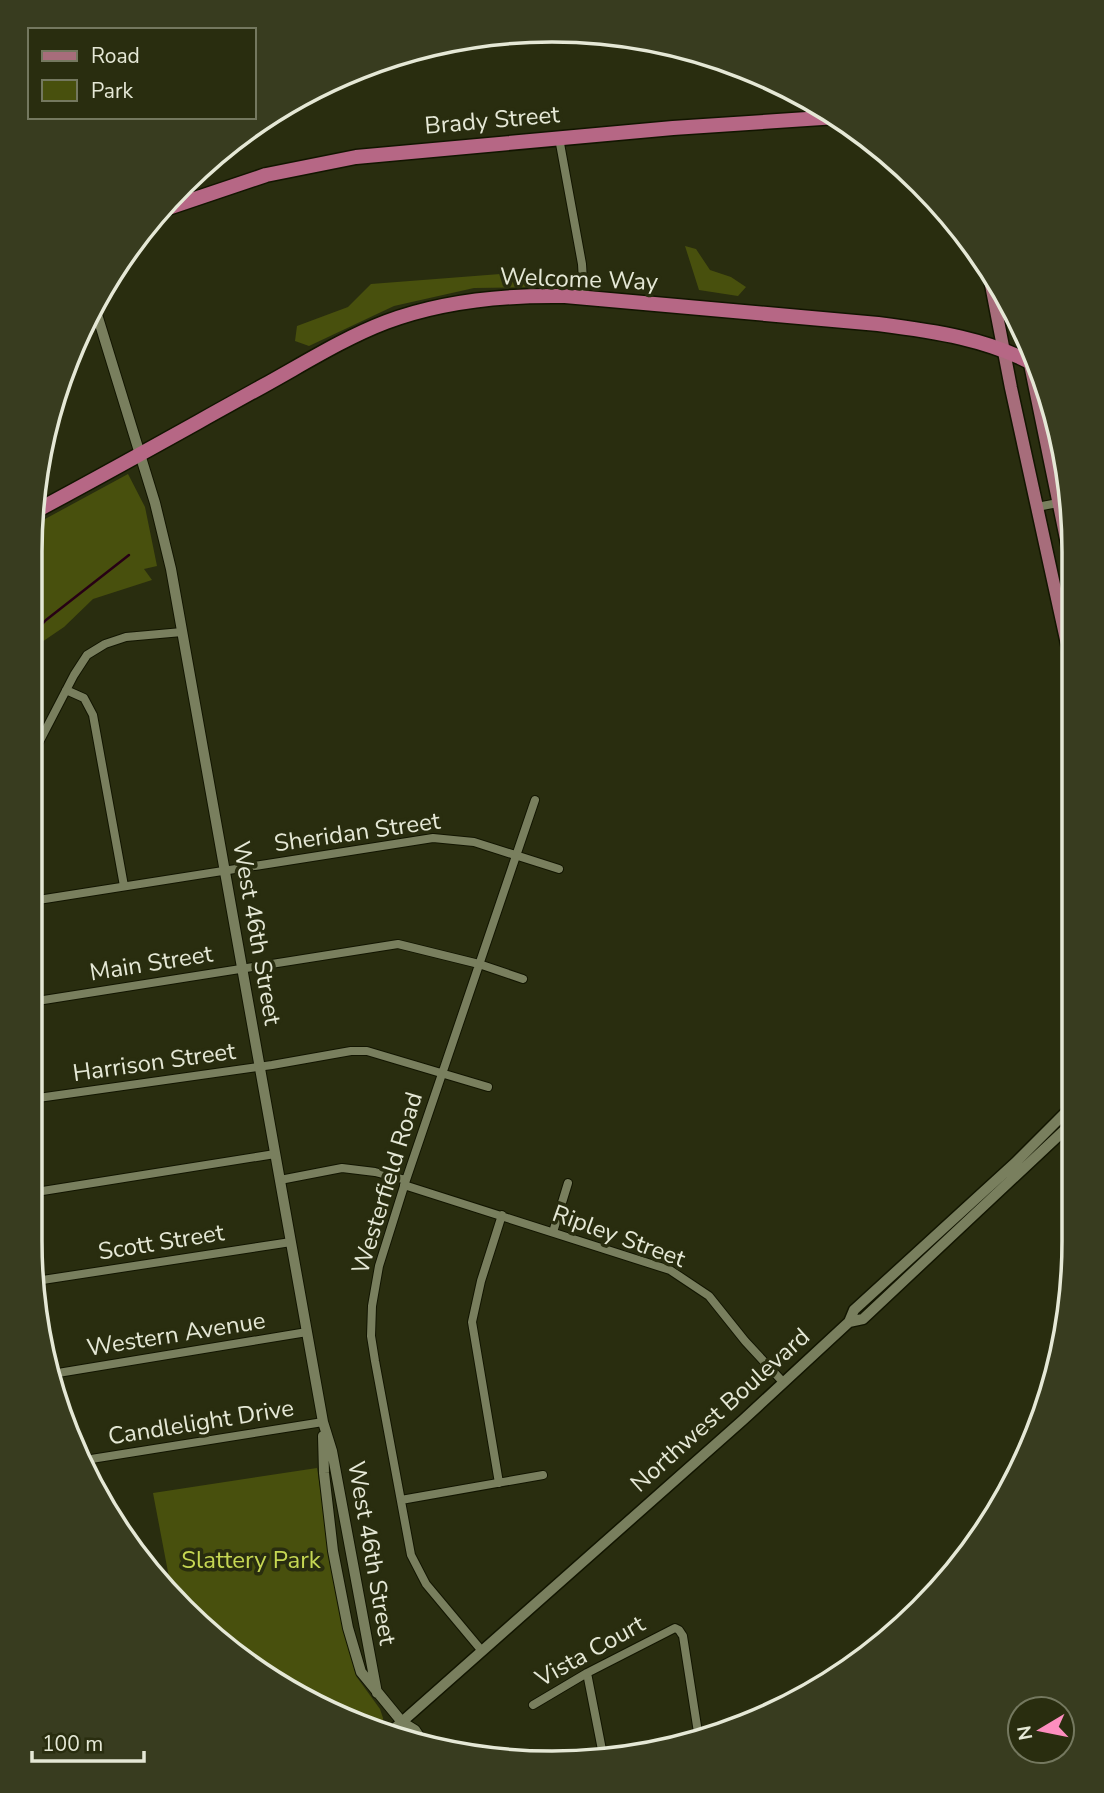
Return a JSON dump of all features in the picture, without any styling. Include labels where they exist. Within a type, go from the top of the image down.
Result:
[{"type":"highway","name":"Brady Street","points":[[179,204],[267,175],[321,162],[409,150],[820,118]]},
{"type":"highway","name":"Welcome Way","points":[[44,507],[312,359],[386,322],[431,309],[488,299],[527,295],[584,298],[914,329],[988,344],[1024,359]]},
{"type":"main road","points":[[993,296],[1062,621]]},
{"type":"main road","points":[[1042,410],[1061,516]]},
{"type":"main road","name":"Northwest Boulevard","points":[[397,1727],[743,1420],[849,1322],[854,1310],[1015,1163],[1062,1116]]},
{"type":"main road","points":[[849,1322],[863,1319],[1062,1132]]},
{"type":"street","points":[[559,138],[582,264],[584,298]]},
{"type":"street","name":"West 46th Street","points":[[99,319],[164,535],[323,1422],[332,1451],[377,1693]]},
{"type":"street","points":[[1037,507],[1058,503]]},
{"type":"street","points":[[42,737],[87,655],[105,644],[127,637],[182,632]]},
{"type":"street","points":[[66,690],[84,698],[93,715],[124,886]]},
{"type":"street","name":"Westerfield Road","points":[[482,1651],[426,1584],[411,1555],[372,1336],[372,1306],[379,1266],[405,1182],[535,800]]},
{"type":"street","name":"Sheridan Street","points":[[42,899],[433,838],[474,842],[559,869]]},
{"type":"street","name":"Main Street","points":[[42,1000],[398,944],[479,964],[523,979]]},
{"type":"street","name":"Harrison Street","points":[[42,1098],[351,1051],[367,1051],[488,1087]]},
{"type":"street","points":[[42,1191],[275,1154]]},
{"type":"street","name":"Ripley Street","points":[[280,1180],[342,1168],[375,1172],[656,1264],[698,1286],[709,1296],[783,1382]]},
{"type":"street","points":[[553,1232],[568,1183]]},
{"type":"street","points":[[499,1483],[472,1322],[481,1281],[502,1215]]},
{"type":"street","name":"Scott Street","points":[[44,1280],[291,1242]]},
{"type":"street","name":"Western Avenue","points":[[59,1373],[307,1332]]},
{"type":"street","name":"West 46th Street","points":[[323,1422],[324,1473],[333,1551],[348,1628],[361,1672],[402,1722],[417,1733]]},
{"type":"street","name":"Candlelight Drive","points":[[91,1459],[323,1422]]},
{"type":"street","points":[[401,1500],[543,1475]]},
{"type":"street","name":"Vista Court","points":[[533,1705],[587,1673],[675,1628],[680,1630],[683,1636],[698,1730]]},
{"type":"street","points":[[587,1673],[602,1749]]},
{"type":"green space","points":[[685,246],[696,249],[710,270],[731,277],[746,287],[738,296],[699,290]]},
{"type":"green space","points":[[514,273],[534,275],[532,287],[474,288],[394,306],[309,346],[295,341],[297,326],[348,307],[371,284]]},
{"type":"green space","points":[[128,474],[145,507],[157,566],[144,569],[152,580],[93,599],[64,627],[42,642],[43,520]]},
{"type":"green space","name":"Slattery Park","points":[[317,1468],[337,1595],[356,1676],[380,1709],[383,1722],[297,1683],[242,1646],[191,1602],[169,1577],[153,1493]]},
{"type":"waterway","points":[[42,624],[129,555]]}]
